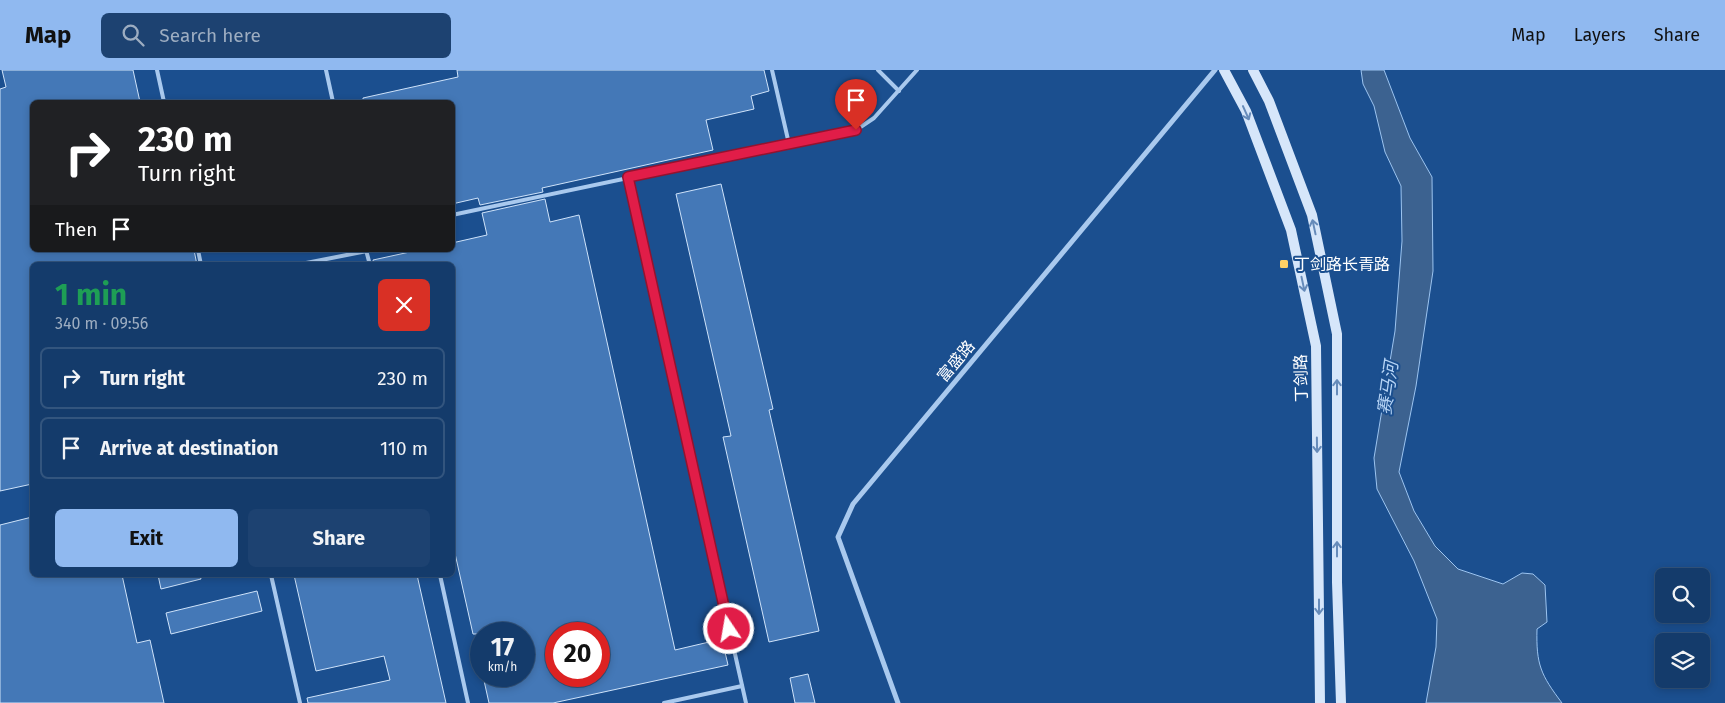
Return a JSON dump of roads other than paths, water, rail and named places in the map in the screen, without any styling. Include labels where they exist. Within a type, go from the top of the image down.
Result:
[{"type":"main road","name":"丁剑路","points":[[1224,70],[1246,112],[1291,230],[1316,346],[1320,703]]},
{"type":"main road","points":[[1253,70],[1269,101],[1312,215],[1337,334],[1337,582],[1341,703]]},
{"type":"street","name":"富盛路","points":[[898,703],[838,537],[854,504],[1215,70]]},
{"type":"lane","points":[[157,70],[164,100]]},
{"type":"lane","points":[[326,70],[333,100]]},
{"type":"lane","points":[[772,70],[789,144]]},
{"type":"lane","points":[[878,70],[899,91]]},
{"type":"lane","points":[[455,214],[856,130],[874,118],[917,70]]},
{"type":"lane","points":[[628,177],[746,703]]},
{"type":"lane","points":[[310,262],[357,252]]},
{"type":"lane","points":[[271,577],[300,703]]},
{"type":"lane","points":[[440,577],[468,703]]},
{"type":"lane","points":[[664,703],[742,686]]},
{"type":"water","name":"赛马河","points":[[1361,70],[1384,70],[1410,138],[1432,177],[1433,271],[1416,386],[1399,472],[1414,511],[1435,546],[1458,569],[1503,584],[1522,573],[1533,574],[1545,585],[1547,622],[1537,629],[1539,661],[1549,685],[1562,703],[1426,703],[1436,647],[1437,619],[1414,561],[1377,489],[1374,458],[1395,331],[1402,241],[1401,186],[1385,152],[1374,106],[1363,84]]},
{"type":"place","name":"丁剑路长青路","points":[[1284,264]]}]
